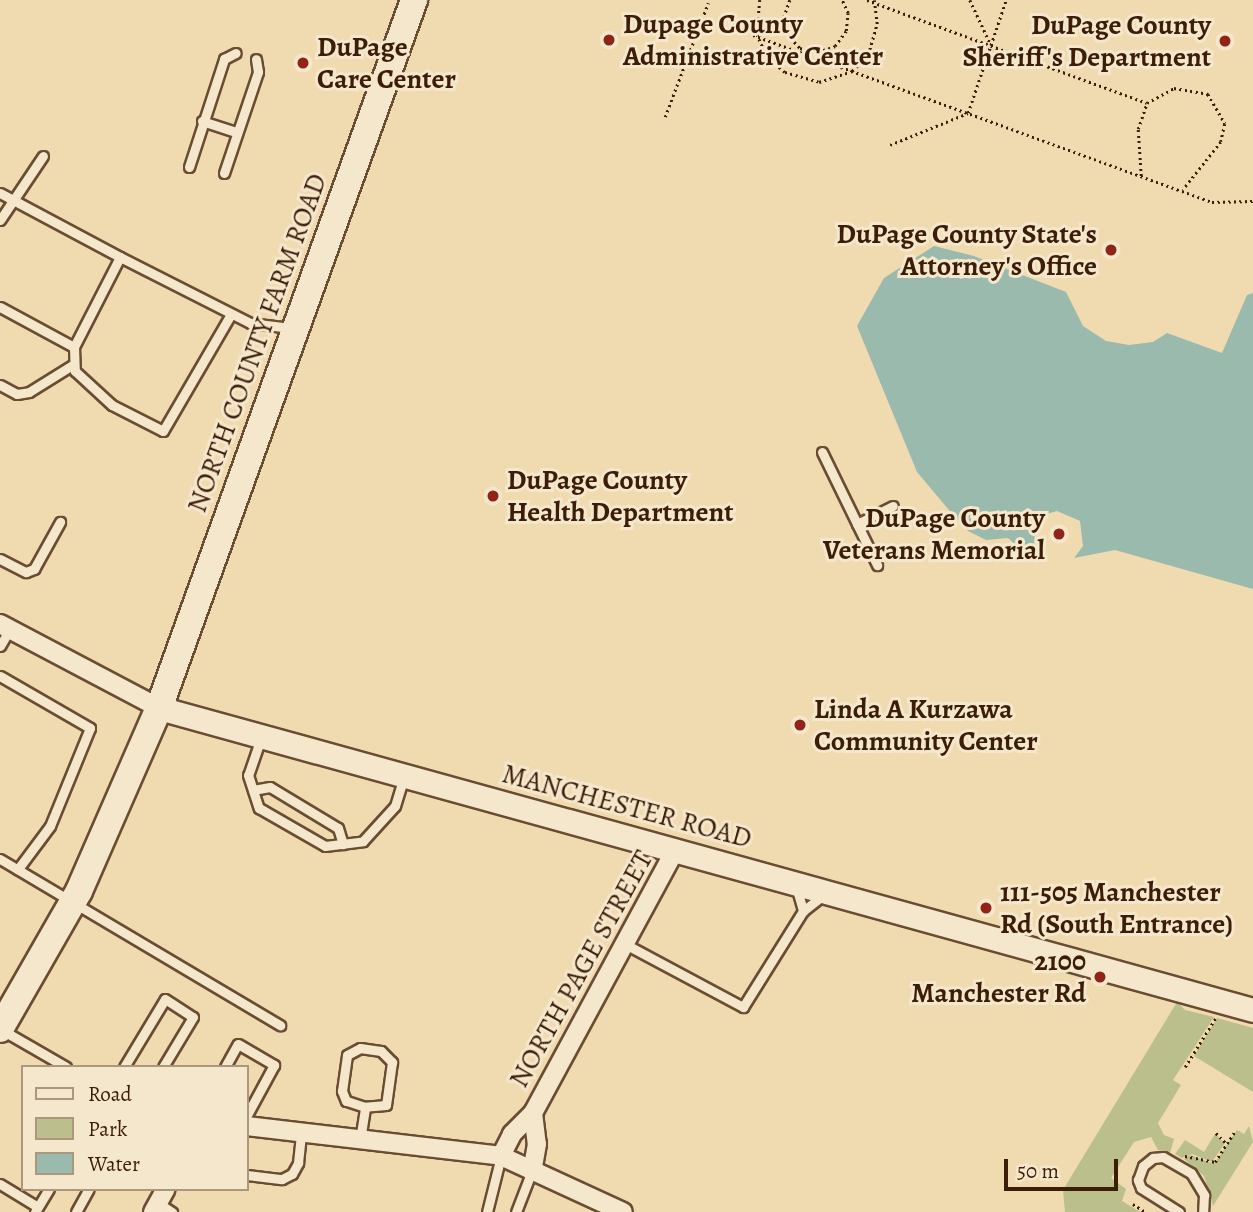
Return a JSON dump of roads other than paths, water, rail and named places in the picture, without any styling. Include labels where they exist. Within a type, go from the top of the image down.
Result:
[{"type":"main road","name":"NORTH COUNTY FARM ROAD","points":[[0,1029],[74,900],[159,708],[414,0]]},
{"type":"street","name":"MANCHESTER ROAD","points":[[5,626],[159,708],[1253,1010]]},
{"type":"street","name":"NORTH PAGE STREET","points":[[501,1156],[512,1134],[533,1113],[676,849]]},
{"type":"street","name":"NORTH PAGE STREET","points":[[533,1113],[537,1144],[533,1167]]},
{"type":"street","points":[[248,1126],[501,1156],[533,1167],[624,1212]]},
{"type":"lane","points":[[189,167],[224,59],[236,53]]},
{"type":"lane","points":[[224,173],[258,72],[256,59]]},
{"type":"lane","points":[[202,121],[236,132]]},
{"type":"lane","points":[[0,220],[43,156]]},
{"type":"lane","points":[[0,193],[231,313],[268,328],[296,328]]},
{"type":"lane","points":[[120,257],[74,347],[74,364],[91,389],[112,405],[163,431],[231,313]]},
{"type":"lane","points":[[0,307],[74,347]]},
{"type":"lane","points":[[0,385],[17,394],[29,392],[74,364]]},
{"type":"lane","points":[[822,452],[877,565]]},
{"type":"lane","points":[[857,524],[893,506]]},
{"type":"lane","points":[[0,559],[26,572],[34,569],[60,522]]},
{"type":"lane","points":[[0,646],[5,626]]},
{"type":"lane","points":[[0,676],[90,728],[50,827],[19,869]]},
{"type":"lane","points":[[262,736],[248,775],[260,808],[325,846],[363,841],[395,806],[404,775]]},
{"type":"lane","points":[[253,790],[270,787],[338,828],[343,844]]},
{"type":"lane","points":[[0,859],[74,900],[281,1025]]},
{"type":"lane","points":[[794,883],[803,911]]},
{"type":"lane","points":[[625,944],[743,1007],[803,911],[828,892]]},
{"type":"lane","points":[[125,1065],[165,999],[194,1017],[164,1065]]},
{"type":"lane","points":[[0,1029],[63,1065]]},
{"type":"lane","points":[[226,1065],[238,1044],[274,1065],[248,1113]]},
{"type":"lane","points":[[360,1048],[381,1051],[392,1062],[386,1105],[365,1107],[342,1097],[347,1055],[360,1048]]},
{"type":"lane","points":[[360,1139],[365,1107]]},
{"type":"lane","points":[[248,1175],[282,1178],[292,1174],[298,1163],[301,1133]]},
{"type":"lane","points":[[487,1212],[501,1156]]},
{"type":"lane","points":[[1179,1212],[1141,1188],[1138,1180],[1143,1166],[1153,1158],[1163,1157],[1179,1165],[1200,1183],[1203,1212]]},
{"type":"lane","points":[[516,1212],[533,1167]]},
{"type":"lane","points":[[0,1184],[36,1209],[48,1191]]},
{"type":"lane","points":[[76,1212],[88,1191]]},
{"type":"water","points":[[934,246],[974,256],[1066,292],[1083,326],[1106,341],[1129,345],[1153,342],[1167,333],[1222,353],[1247,295],[1253,293],[1253,589],[1115,550],[1074,558],[1083,546],[1080,521],[1057,511],[1043,515],[1035,528],[1034,546],[1019,548],[1008,538],[986,540],[968,531],[917,472],[857,326],[884,278]]},
{"type":"place","name":"Dupage County Administrative Center","points":[[609,40]]},
{"type":"place","name":"DuPage County Sheriff's Department","points":[[1225,41]]},
{"type":"place","name":"DuPage Care Center","points":[[303,63]]},
{"type":"place","name":"DuPage County State's Attorney's Office","points":[[1111,250]]},
{"type":"place","name":"DuPage County Health Department","points":[[493,496]]},
{"type":"place","name":"DuPage County Veterans Memorial","points":[[1059,534]]},
{"type":"place","name":"Linda A Kurzawa Community Center","points":[[800,725]]},
{"type":"place","name":"111-505 Manchester Rd (South Entrance)","points":[[986,908]]},
{"type":"place","name":"2100 Manchester Rd","points":[[1100,977]]}]
